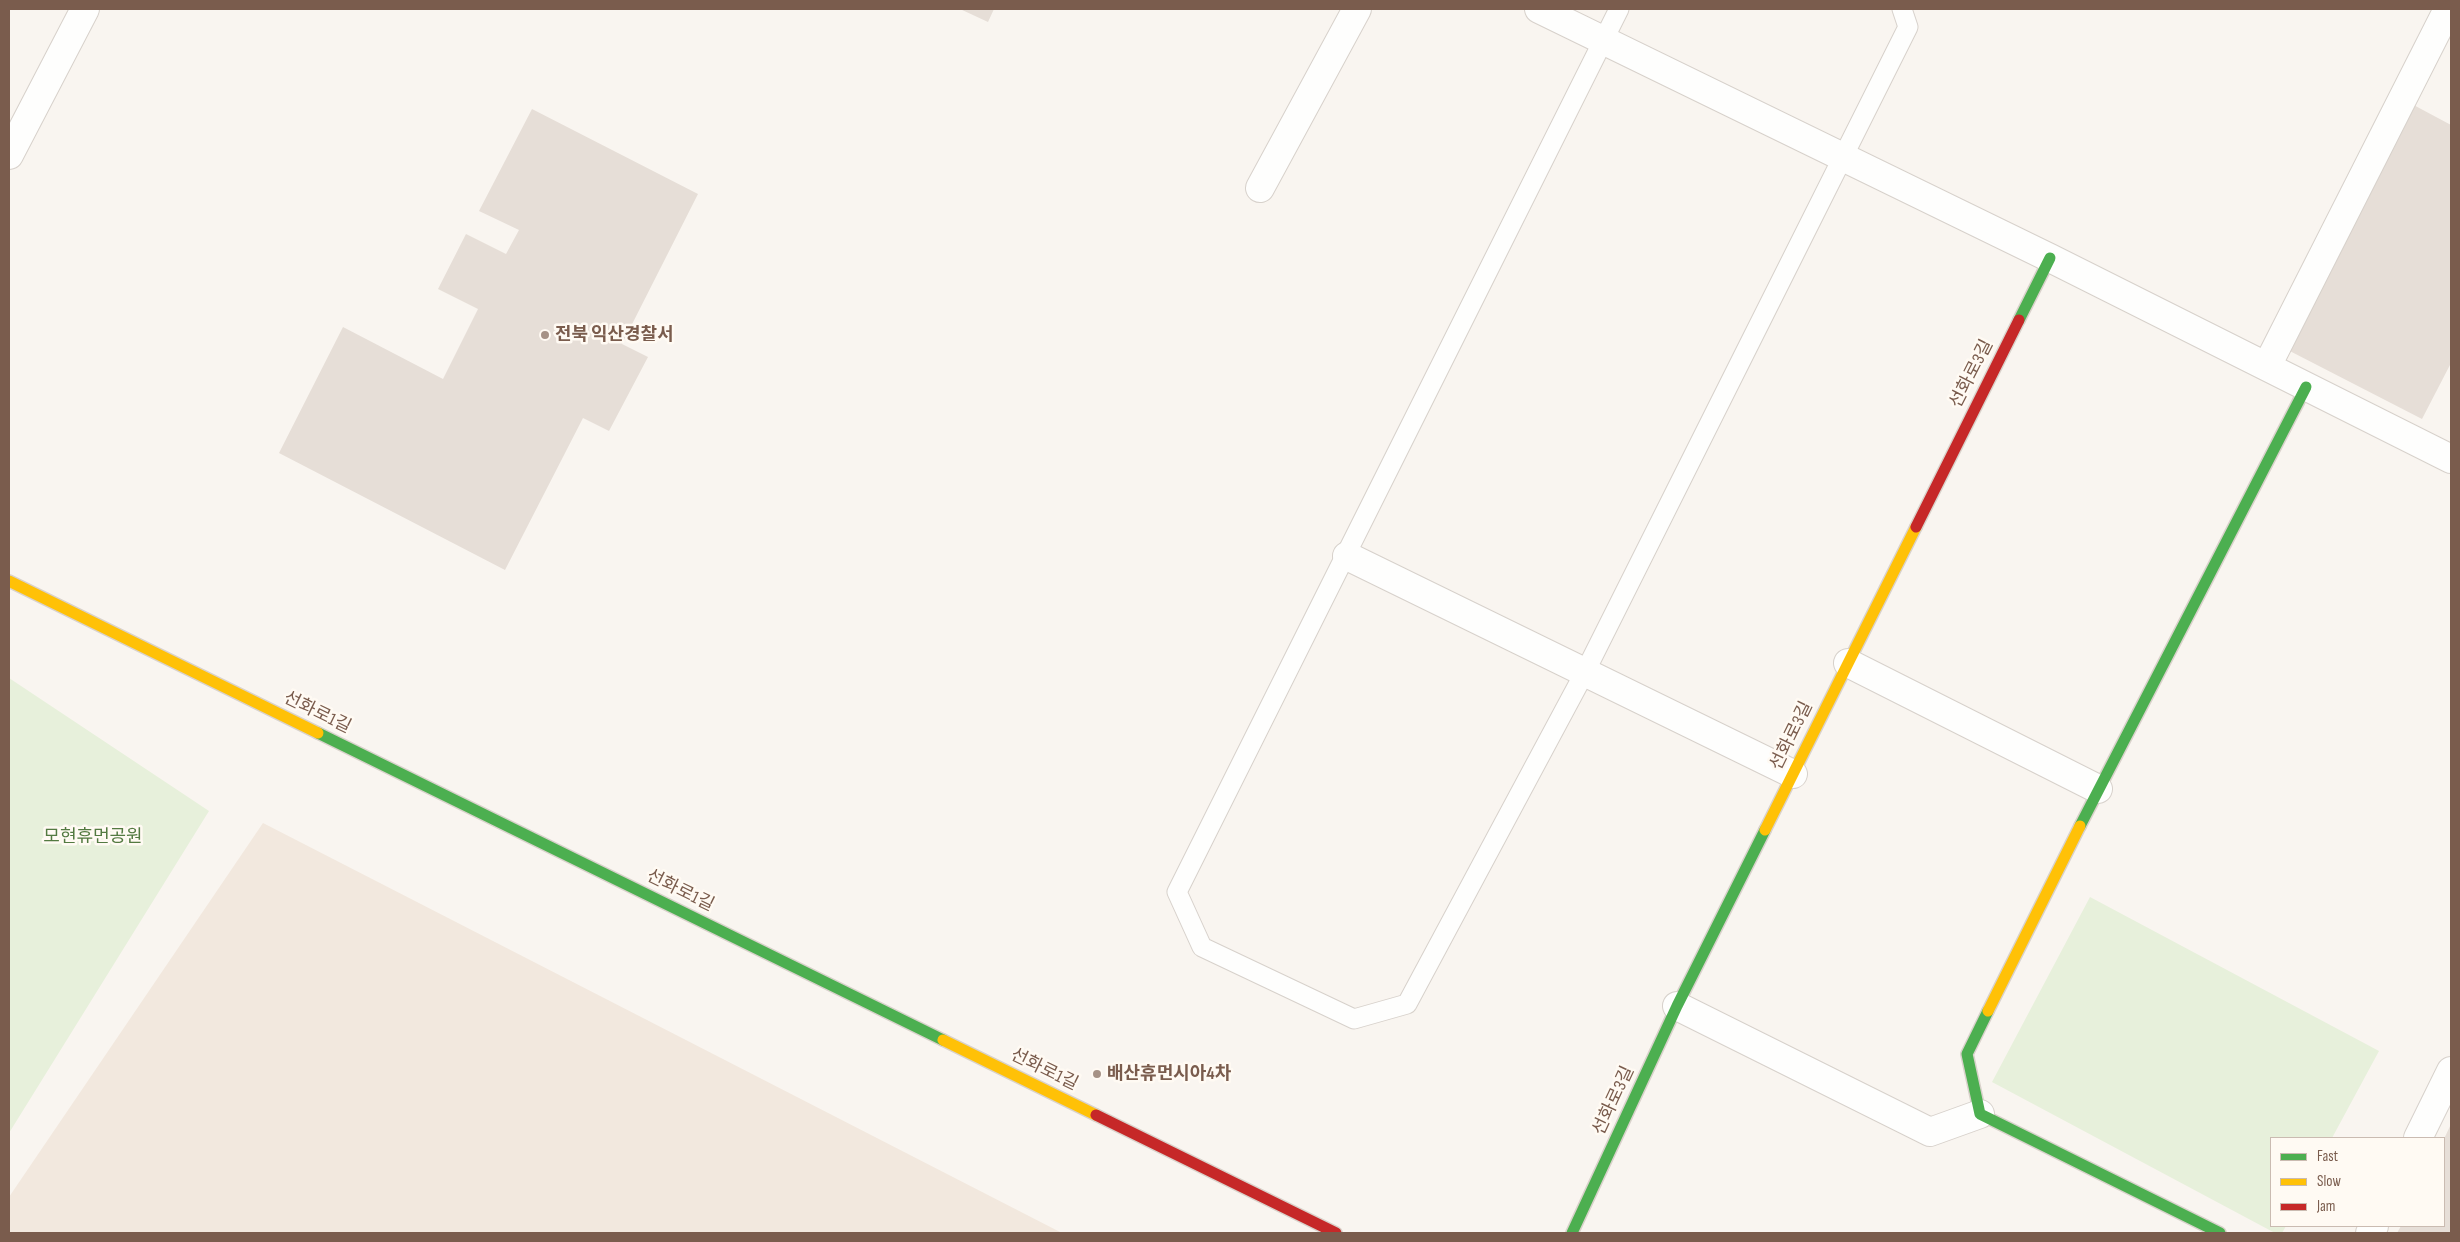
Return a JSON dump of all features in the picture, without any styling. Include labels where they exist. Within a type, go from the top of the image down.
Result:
[{"type":"street","points":[[9,155],[15,128],[85,9]]},
{"type":"street","points":[[1260,188],[1357,9]]},
{"type":"street","points":[[1539,9],[2050,258],[2451,459]]},
{"type":"street","points":[[2266,366],[2448,9]]},
{"type":"street","name":"선화로3길","points":[[1572,1233],[1677,1006],[2050,258]]},
{"type":"street","points":[[1980,1114],[1967,1054],[2098,789],[2306,387]]},
{"type":"street","points":[[1347,556],[1586,670],[1793,774]]},
{"type":"street","name":"선화로1길","points":[[9,581],[1336,1233]]},
{"type":"street","points":[[1848,663],[2098,789]]},
{"type":"street","points":[[1677,1006],[1930,1132],[1980,1114],[2220,1233]]},
{"type":"street","points":[[2418,1137],[2451,1071]]},
{"type":"lane","points":[[1619,9],[1347,556],[1177,892],[1202,947],[1354,1019],[1407,1004],[1586,670],[1908,27],[1902,9]]},
{"type":"shaded area","points":[[263,823],[1062,1233],[9,1233],[9,1197]]},
{"type":"green space","name":"모현휴먼공원","points":[[9,678],[209,811],[9,1133]]},
{"type":"green space","points":[[2090,897],[2379,1051],[2333,1137],[2270,1137],[2270,1227],[2285,1227],[2282,1233],[2275,1233],[1992,1082]]},
{"type":"building","points":[[960,9],[994,9],[988,22]]},
{"type":"building","points":[[2408,102],[2451,125],[2451,363],[2422,419],[2282,347]]},
{"type":"building","name":"전북 익산경찰서","points":[[532,109],[698,194],[622,344],[648,357],[609,431],[583,418],[505,570],[279,453],[343,327],[443,379],[478,309],[438,289],[466,234],[506,254],[519,230],[479,211]]},
{"type":"building","points":[[2451,1124],[2451,1233],[2397,1233],[2400,1227],[2445,1227],[2445,1137]]},
{"type":"traffic: fast","points":[[2019,320],[2050,258]]},
{"type":"traffic: fast","points":[[2080,826],[2306,387]]},
{"type":"traffic: fast","points":[[318,733],[943,1040]]},
{"type":"traffic: fast","points":[[1572,1233],[1677,1006],[1765,830]]},
{"type":"traffic: fast","points":[[1988,1011],[1967,1054],[1980,1114],[2220,1233]]},
{"type":"traffic: slow","points":[[1765,830],[1916,527]]},
{"type":"traffic: slow","points":[[9,581],[318,733]]},
{"type":"traffic: slow","points":[[1988,1011],[2080,826]]},
{"type":"traffic: slow","points":[[943,1040],[1096,1115]]},
{"type":"traffic: jam","points":[[1916,527],[2019,320]]},
{"type":"traffic: jam","points":[[1096,1115],[1336,1233]]},
{"type":"place","name":"전북 익산경찰서","points":[[545,335]]},
{"type":"place","name":"배산휴먼시아4차","points":[[1097,1074]]}]
